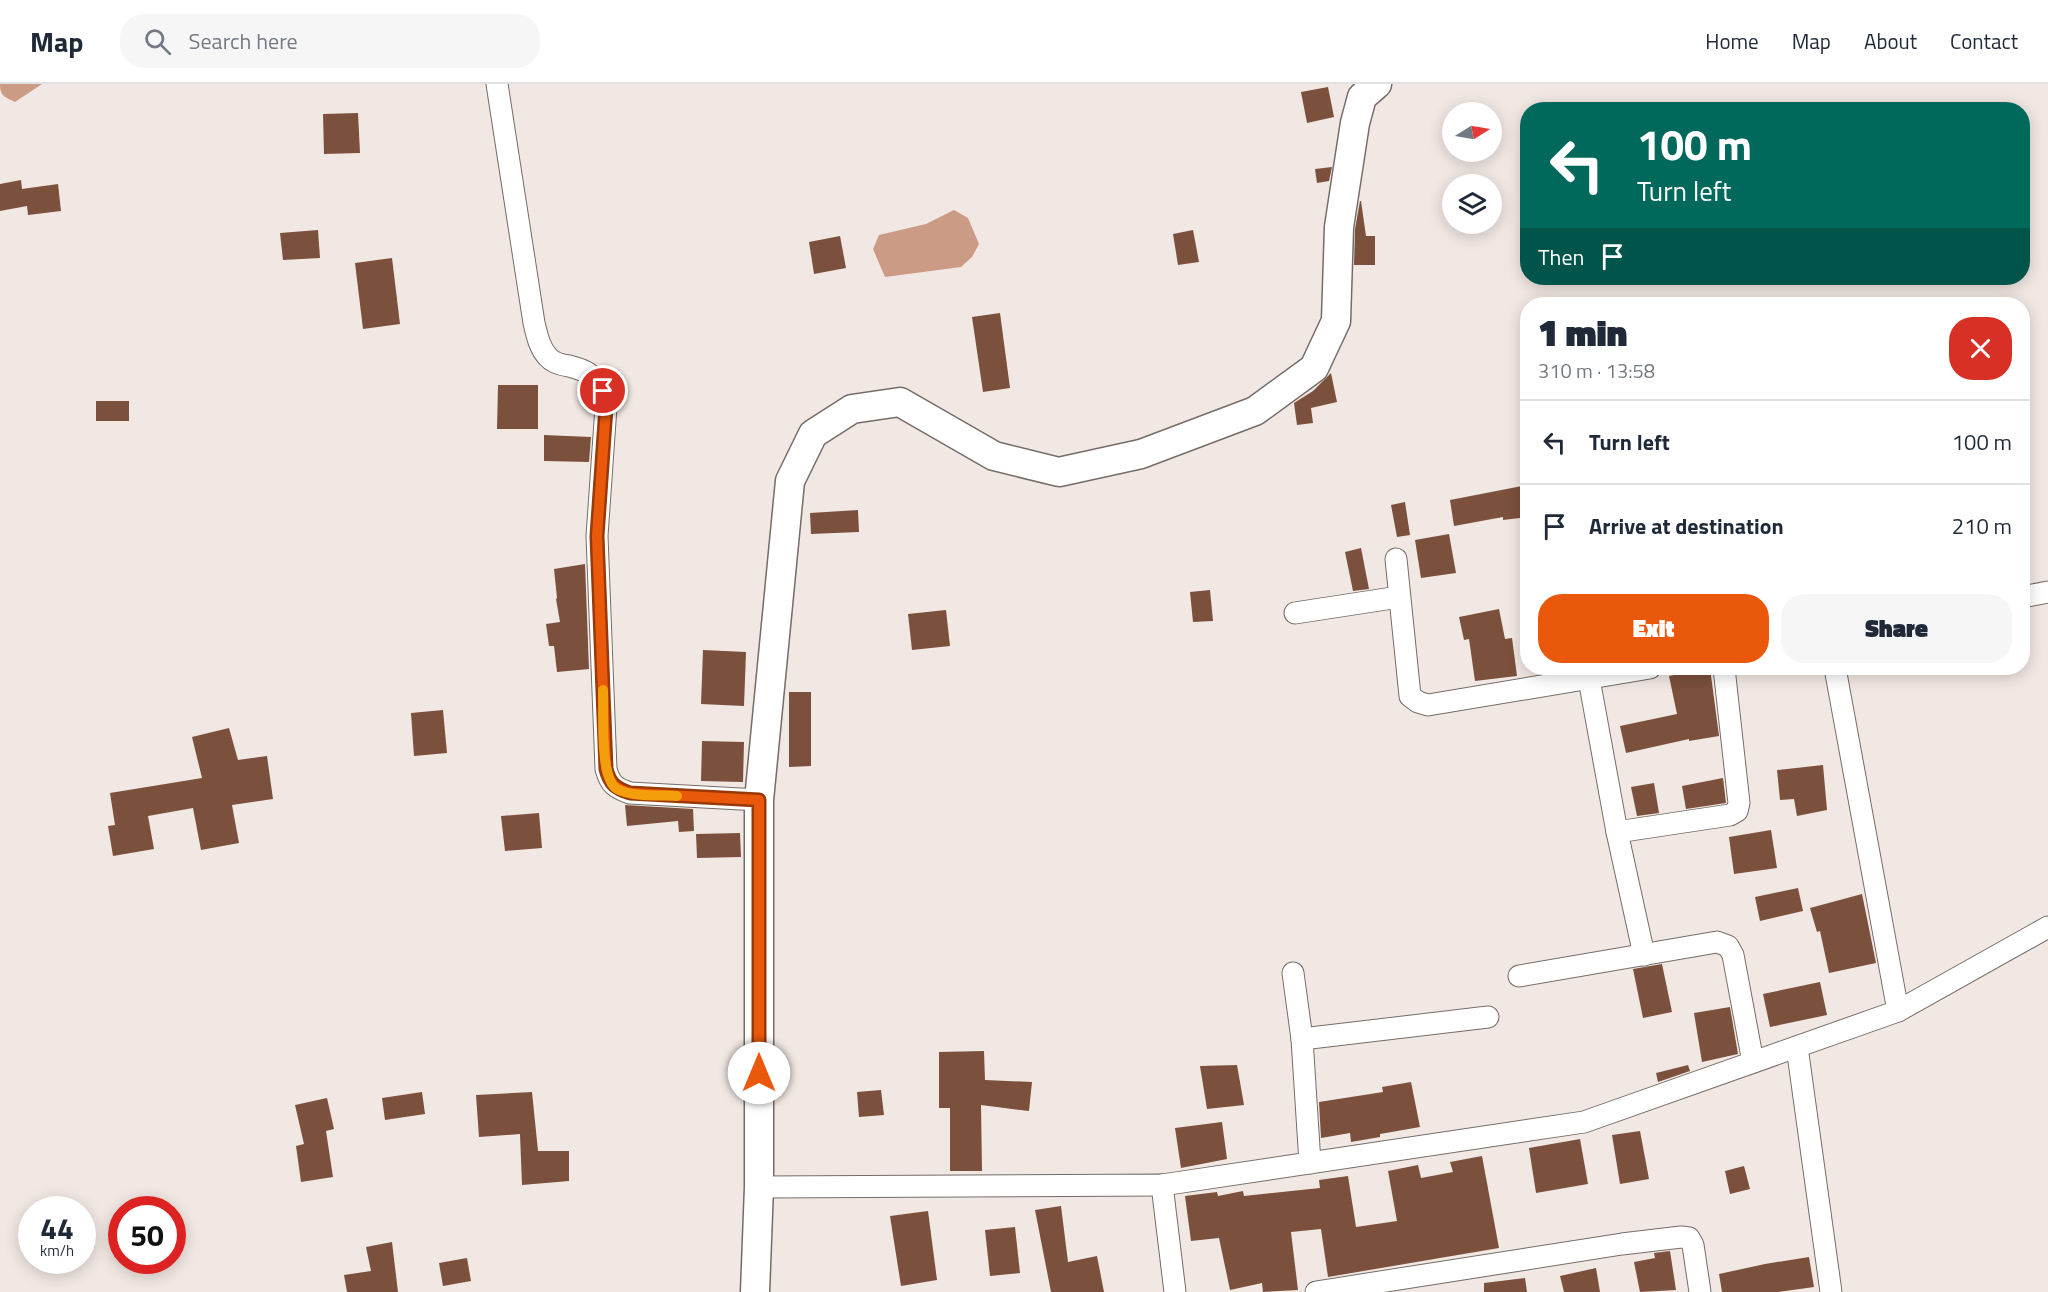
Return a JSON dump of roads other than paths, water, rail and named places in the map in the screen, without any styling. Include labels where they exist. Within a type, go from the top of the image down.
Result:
[{"type":"main road","points":[[755,1292],[759,1187],[759,800],[790,481],[813,434],[852,409],[900,402],[945,430],[994,456],[1059,472],[1141,454],[1255,411],[1314,368],[1336,321],[1339,227],[1354,123],[1362,97],[1377,84]]},
{"type":"street","points":[[497,84],[539,343],[549,358],[559,364],[581,369],[596,378],[603,391],[606,407],[597,536],[606,769],[610,782],[617,789],[630,793],[759,800]]},
{"type":"street","points":[[1396,559],[1410,696],[1418,702],[1428,705],[1611,675]]},
{"type":"street","points":[[2030,595],[2048,592]]},
{"type":"street","points":[[1295,613],[1400,597]]},
{"type":"street","points":[[1617,832],[1730,815],[1737,811],[1739,803],[1725,675]]},
{"type":"street","points":[[1835,675],[1898,1011]]},
{"type":"street","points":[[1589,679],[1617,832],[1644,955]]},
{"type":"street","points":[[759,1187],[1162,1185],[1584,1122],[1898,1011],[2048,927]]},
{"type":"street","points":[[1519,976],[1718,942],[1728,946],[1732,955],[1753,1062]]},
{"type":"street","points":[[1293,973],[1302,1039],[1310,1163]]},
{"type":"street","points":[[1302,1039],[1488,1017]]},
{"type":"street","points":[[1797,1047],[1831,1292]]},
{"type":"street","points":[[1162,1185],[1175,1292]]},
{"type":"street","points":[[1316,1292],[1425,1283],[1681,1237],[1689,1238],[1693,1245],[1700,1292]]}]
